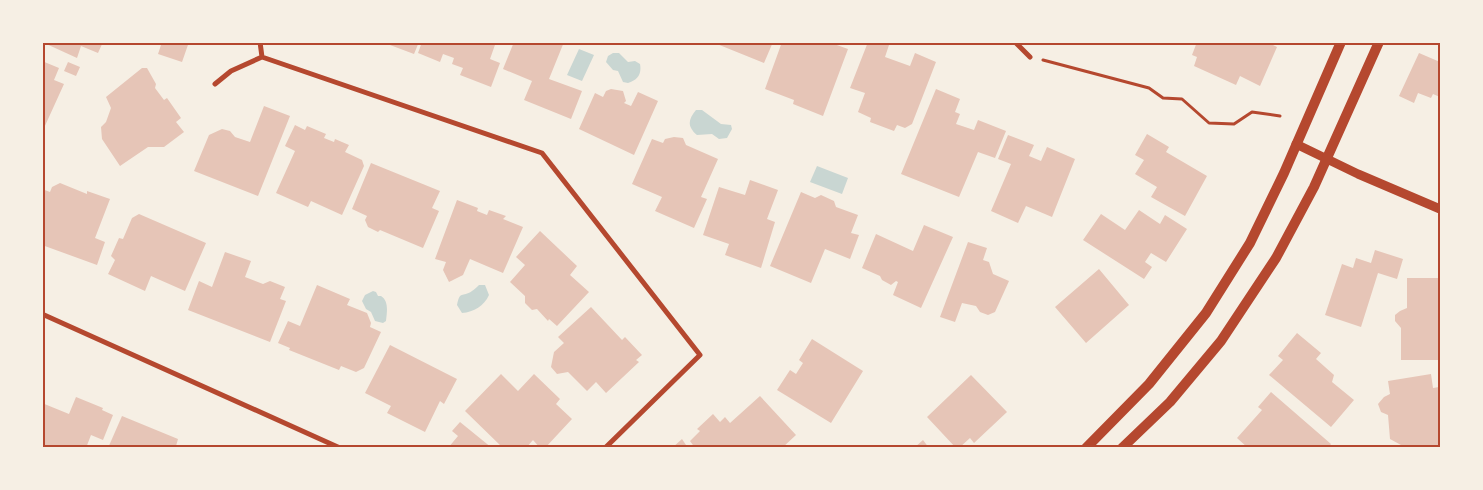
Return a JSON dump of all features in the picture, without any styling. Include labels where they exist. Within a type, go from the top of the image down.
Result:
[{"type":"main road","points":[[1086,448],[1149,384],[1206,314],[1250,243],[1341,42]]},
{"type":"main road","points":[[1122,448],[1170,402],[1221,341],[1276,258],[1327,158],[1379,42]]},
{"type":"street","points":[[260,42],[262,57]]},
{"type":"street","points":[[1015,42],[1030,57]]},
{"type":"street","points":[[215,84],[231,72],[262,57],[542,153],[700,355],[605,448]]},
{"type":"street","points":[[1296,144],[1358,174],[1440,209]]},
{"type":"street","points":[[42,314],[340,448]]},
{"type":"path","points":[[1030,57],[1149,88],[1163,98],[1182,99],[1209,123],[1234,124],[1252,112],[1280,116]]},
{"type":"shaded area","points":[[579,49],[594,55],[582,81],[567,75]]},
{"type":"shaded area","points":[[613,53],[619,53],[628,62],[635,61],[640,64],[640,71],[636,79],[628,83],[623,82],[618,71],[613,70],[606,62],[608,56]]},
{"type":"shaded area","points":[[696,110],[702,110],[721,124],[731,125],[732,129],[727,138],[719,139],[712,134],[697,135],[690,126],[691,117]]},
{"type":"shaded area","points":[[817,166],[848,178],[842,194],[810,182]]},
{"type":"shaded area","points":[[479,285],[485,285],[489,295],[487,299],[478,308],[462,313],[457,305],[459,297],[469,293]]},
{"type":"shaded area","points":[[373,291],[378,296],[384,298],[386,304],[386,321],[383,323],[375,321],[371,312],[366,309],[362,301],[365,295]]},
{"type":"building","points":[[42,42],[103,42],[98,53],[81,46],[77,58]]},
{"type":"building","points":[[155,42],[189,42],[182,62],[158,54],[161,45]]},
{"type":"building","points":[[382,42],[419,42],[414,54]]},
{"type":"building","points":[[422,42],[496,42],[490,59],[500,63],[491,87],[460,75],[463,68],[452,64],[454,58],[443,54],[440,62],[418,53]]},
{"type":"building","points":[[514,42],[564,42],[549,79],[582,91],[571,119],[524,100],[532,81],[503,69]]},
{"type":"building","points":[[712,42],[773,42],[764,63]]},
{"type":"building","points":[[782,42],[835,42],[834,44],[848,49],[823,116],[793,104],[794,100],[765,89]]},
{"type":"building","points":[[868,42],[883,42],[889,45],[885,57],[910,66],[915,53],[936,62],[912,124],[905,128],[897,125],[894,131],[870,122],[871,118],[858,112],[865,93],[850,88]]},
{"type":"building","points":[[1197,42],[1267,42],[1277,47],[1260,86],[1240,76],[1236,85],[1194,66],[1197,57],[1192,55]]},
{"type":"building","points":[[1419,53],[1440,62],[1440,97],[1433,94],[1431,98],[1418,93],[1414,103],[1399,96]]},
{"type":"building","points":[[42,61],[59,68],[54,80],[64,84],[44,128],[42,127]]},
{"type":"building","points":[[68,62],[80,67],[76,76],[64,71]]},
{"type":"building","points":[[142,68],[147,68],[156,84],[155,88],[164,100],[167,98],[181,118],[176,122],[184,132],[164,147],[148,147],[120,166],[102,139],[101,127],[106,122],[111,108],[106,97]]},
{"type":"building","points":[[611,89],[623,91],[626,101],[624,103],[631,106],[638,92],[658,101],[634,155],[579,129],[595,93],[603,97],[606,91]]},
{"type":"building","points":[[936,89],[960,99],[955,112],[960,114],[956,124],[974,130],[978,120],[1006,131],[995,158],[978,152],[959,197],[901,174]]},
{"type":"building","points":[[264,106],[290,116],[258,196],[194,171],[209,135],[222,129],[230,131],[235,137],[250,142]]},
{"type":"building","points":[[295,125],[305,130],[307,126],[326,134],[324,138],[334,142],[335,139],[349,145],[345,152],[362,160],[364,166],[342,215],[311,201],[308,207],[276,193],[295,151],[285,146]]},
{"type":"building","points":[[1147,134],[1169,147],[1166,152],[1207,176],[1185,216],[1151,197],[1157,187],[1135,174],[1144,160],[1135,155]]},
{"type":"building","points":[[1008,135],[1034,145],[1029,156],[1041,161],[1047,147],[1075,159],[1052,217],[1026,206],[1018,223],[991,211],[1011,164],[998,159]]},
{"type":"building","points":[[683,138],[686,145],[718,159],[701,197],[707,199],[694,228],[655,211],[662,197],[632,184],[652,139],[663,143],[665,139]]},
{"type":"building","points":[[371,163],[440,191],[432,208],[439,211],[423,248],[368,227],[365,220],[367,216],[352,209]]},
{"type":"building","points":[[750,180],[778,190],[767,219],[775,222],[761,268],[725,255],[729,244],[703,235],[719,187],[745,195]]},
{"type":"building","points":[[60,183],[87,194],[87,191],[110,199],[95,238],[105,242],[97,265],[42,245],[42,189],[50,192],[52,187]]},
{"type":"building","points":[[801,192],[815,198],[821,195],[834,201],[836,207],[858,215],[851,233],[859,235],[850,259],[825,249],[811,283],[770,266]]},
{"type":"building","points":[[457,200],[478,208],[477,211],[487,215],[489,210],[506,216],[503,219],[523,227],[503,273],[470,259],[463,275],[449,282],[443,270],[446,262],[435,259]]},
{"type":"building","points":[[1139,210],[1160,224],[1165,215],[1187,229],[1166,262],[1151,253],[1145,262],[1152,267],[1144,279],[1083,240],[1101,214],[1125,230]]},
{"type":"building","points":[[139,214],[206,243],[185,291],[151,276],[145,291],[108,274],[115,260],[111,256],[119,238],[123,239],[132,218]]},
{"type":"building","points":[[924,225],[953,237],[921,308],[893,295],[898,282],[896,281],[891,285],[882,280],[880,276],[862,268],[876,234],[913,251]]},
{"type":"building","points":[[540,231],[577,266],[570,275],[589,292],[557,326],[549,319],[548,321],[537,309],[532,310],[525,303],[525,296],[510,282],[525,265],[516,257]]},
{"type":"building","points":[[968,242],[987,248],[983,260],[989,262],[993,274],[1009,281],[995,312],[988,315],[980,312],[976,306],[962,303],[955,322],[940,317]]},
{"type":"building","points":[[1375,250],[1403,259],[1397,279],[1378,273],[1361,327],[1325,315],[1342,264],[1353,268],[1356,258],[1371,263]]},
{"type":"building","points":[[225,252],[251,261],[245,277],[263,284],[270,281],[285,287],[280,299],[286,301],[270,342],[188,310],[199,281],[212,287]]},
{"type":"building","points":[[1099,269],[1129,305],[1086,343],[1055,307]]},
{"type":"building","points":[[1407,278],[1440,278],[1440,360],[1401,360],[1401,328],[1395,321],[1395,315],[1407,308]]},
{"type":"building","points":[[317,285],[350,299],[347,305],[367,313],[371,323],[370,327],[381,332],[364,368],[356,372],[341,366],[339,370],[289,350],[290,348],[278,343],[288,321],[300,326]]},
{"type":"building","points":[[591,307],[622,340],[625,337],[642,355],[636,360],[639,362],[606,393],[596,382],[587,391],[568,372],[557,374],[551,367],[554,352],[564,343],[558,337]]},
{"type":"building","points":[[1297,333],[1321,353],[1316,359],[1334,375],[1332,382],[1354,400],[1331,427],[1269,375],[1283,360],[1278,356]]},
{"type":"building","points":[[812,339],[863,371],[831,423],[777,390],[790,370],[796,374],[803,363],[799,360]]},
{"type":"building","points":[[390,345],[457,379],[444,404],[440,401],[425,432],[387,413],[391,406],[365,393]]},
{"type":"building","points":[[501,374],[518,391],[534,374],[560,399],[556,404],[572,419],[545,448],[540,448],[533,440],[526,448],[503,448],[465,411]]},
{"type":"building","points":[[1431,374],[1433,388],[1439,387],[1440,395],[1440,448],[1401,448],[1401,445],[1390,439],[1388,415],[1381,412],[1378,404],[1384,397],[1390,394],[1388,381]]},
{"type":"building","points":[[971,375],[1007,412],[974,443],[970,438],[959,448],[956,448],[927,417]]},
{"type":"building","points":[[1271,392],[1331,444],[1328,448],[1248,448],[1237,438],[1262,410],[1258,407]]},
{"type":"building","points":[[760,396],[796,435],[782,448],[695,448],[690,441],[700,431],[697,429],[713,414],[720,422],[725,417],[730,423]]},
{"type":"building","points":[[76,397],[103,408],[102,410],[113,415],[103,440],[91,435],[86,448],[46,448],[42,446],[42,403],[69,414]]},
{"type":"building","points":[[122,416],[178,439],[176,446],[180,448],[108,448]]},
{"type":"building","points":[[460,422],[492,448],[448,448],[458,436],[452,431]]},
{"type":"building","points":[[682,439],[688,448],[672,448]]},
{"type":"building","points":[[923,440],[929,448],[914,448]]}]
